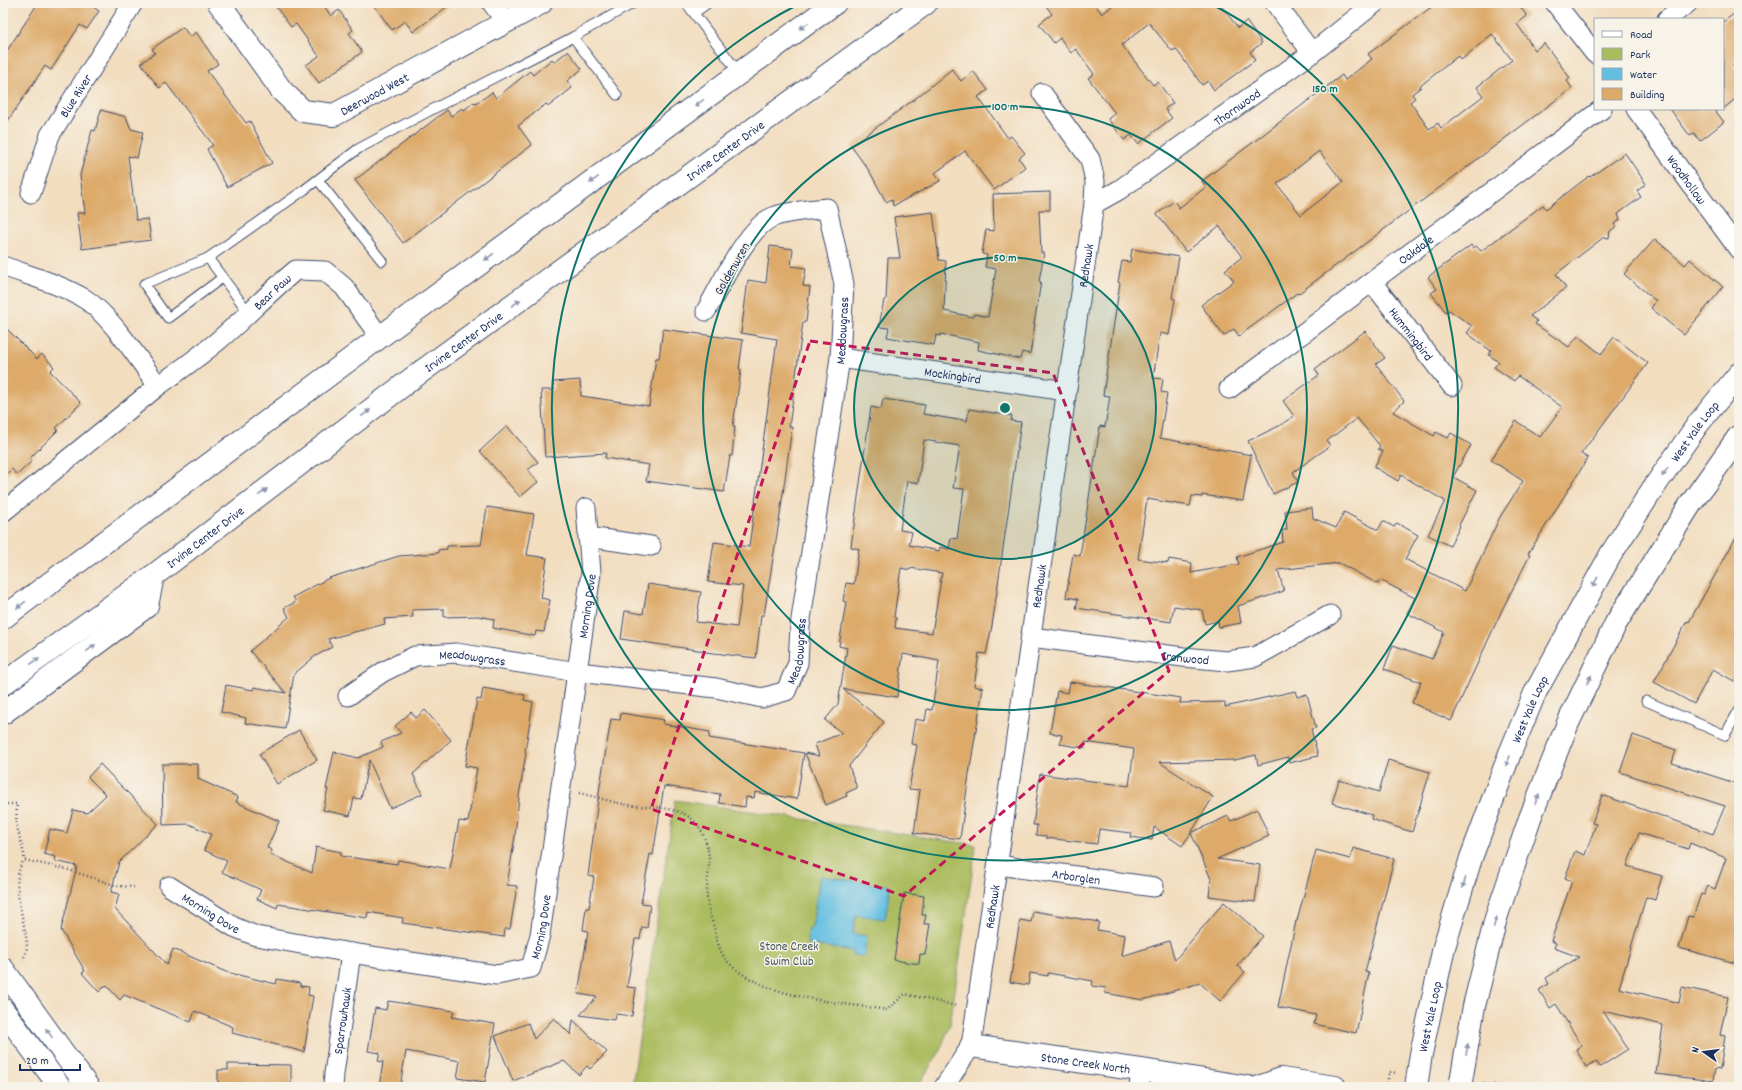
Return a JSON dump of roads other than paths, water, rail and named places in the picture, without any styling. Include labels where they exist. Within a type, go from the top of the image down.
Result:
[{"type":"main road","name":"Deerwood West","points":[[219,3],[282,91],[303,111],[334,115],[541,3]]},
{"type":"main road","points":[[3,618],[380,337],[835,3]]},
{"type":"main road","name":"Irvine Center Drive","points":[[3,684],[153,576],[414,377],[926,3]]},
{"type":"main road","name":"West Yale Loop","points":[[1416,1087],[1421,1054],[1446,939],[1471,858],[1510,753],[1535,693],[1610,554],[1654,486],[1698,424],[1739,374]]},
{"type":"main road","points":[[1460,1087],[1474,1006],[1496,918],[1530,818],[1568,722],[1616,623],[1690,505],[1739,436]]},
{"type":"main road","points":[[3,713],[146,606],[153,576]]},
{"type":"main road","points":[[10,967],[88,1087]]},
{"type":"main road","points":[[3,1010],[60,1087]]},
{"type":"main road","name":"Stone Creek North","points":[[971,1046],[1140,1079],[1248,1087]]},
{"type":"main road","points":[[1259,1087],[1281,1080],[1335,1087]]},
{"type":"street","name":"Blue River","points":[[31,193],[50,135],[133,3]]},
{"type":"street","points":[[492,3],[506,22]]},
{"type":"street","points":[[1275,3],[1312,53]]},
{"type":"street","name":"Thornwood","points":[[1094,204],[1125,185],[1312,53],[1375,3]]},
{"type":"street","points":[[1555,3],[1594,53]]},
{"type":"street","points":[[1668,18],[1688,3]]},
{"type":"street","name":"Redhawk","points":[[944,1087],[971,1046],[1094,204],[1095,180],[1090,159],[1042,93]]},
{"type":"street","name":"Oakdale","points":[[1229,389],[1601,110]]},
{"type":"street","name":"Woodhollow","points":[[1637,110],[1739,250]]},
{"type":"street","name":"Goldenwren","points":[[706,311],[744,244],[756,229],[771,218],[790,213],[827,208]]},
{"type":"street","name":"Meadowgrass","points":[[348,696],[383,672],[415,656],[456,653],[578,672],[716,688],[762,698],[786,691],[798,663],[800,626],[840,358],[844,284],[827,208]]},
{"type":"street","points":[[3,266],[50,283],[86,300],[110,322],[158,386]]},
{"type":"street","name":"Bear Paw","points":[[3,512],[158,386],[194,360],[296,270],[325,271],[344,287],[380,337]]},
{"type":"street","name":"Hummingbird","points":[[1372,282],[1452,386]]},
{"type":"street","name":"Mockingbird","points":[[840,358],[1066,391]]},
{"type":"street","name":"Morning Dove","points":[[169,886],[234,927],[256,936],[352,953],[497,975],[531,968],[540,935],[591,573],[586,508]]},
{"type":"street","points":[[588,537],[651,546]]},
{"type":"street","name":"Ironwood","points":[[1031,637],[1183,657],[1227,661],[1255,657],[1330,615]]},
{"type":"street","name":"Arborglen","points":[[998,865],[1154,888]]},
{"type":"street","name":"Sparrowhawk","points":[[333,1087],[352,953]]},
{"type":"lane","points":[[222,278],[168,318],[144,284],[208,258],[318,180],[358,149],[574,37],[634,3]]},
{"type":"lane","points":[[686,3],[739,73]]},
{"type":"lane","points":[[694,13],[708,3]]},
{"type":"lane","points":[[574,37],[617,95]]},
{"type":"lane","points":[[318,180],[382,261]]},
{"type":"lane","points":[[208,258],[249,313]]},
{"type":"lane","points":[[1646,700],[1725,735],[1739,710]]},
{"type":"water","points":[[820,876],[890,886],[885,919],[856,915],[853,934],[867,936],[864,956],[852,955],[853,951],[807,944],[809,928],[812,928]]},
{"type":"park label","name":"Stone Creek Swim Club","points":[[789,952]]}]
